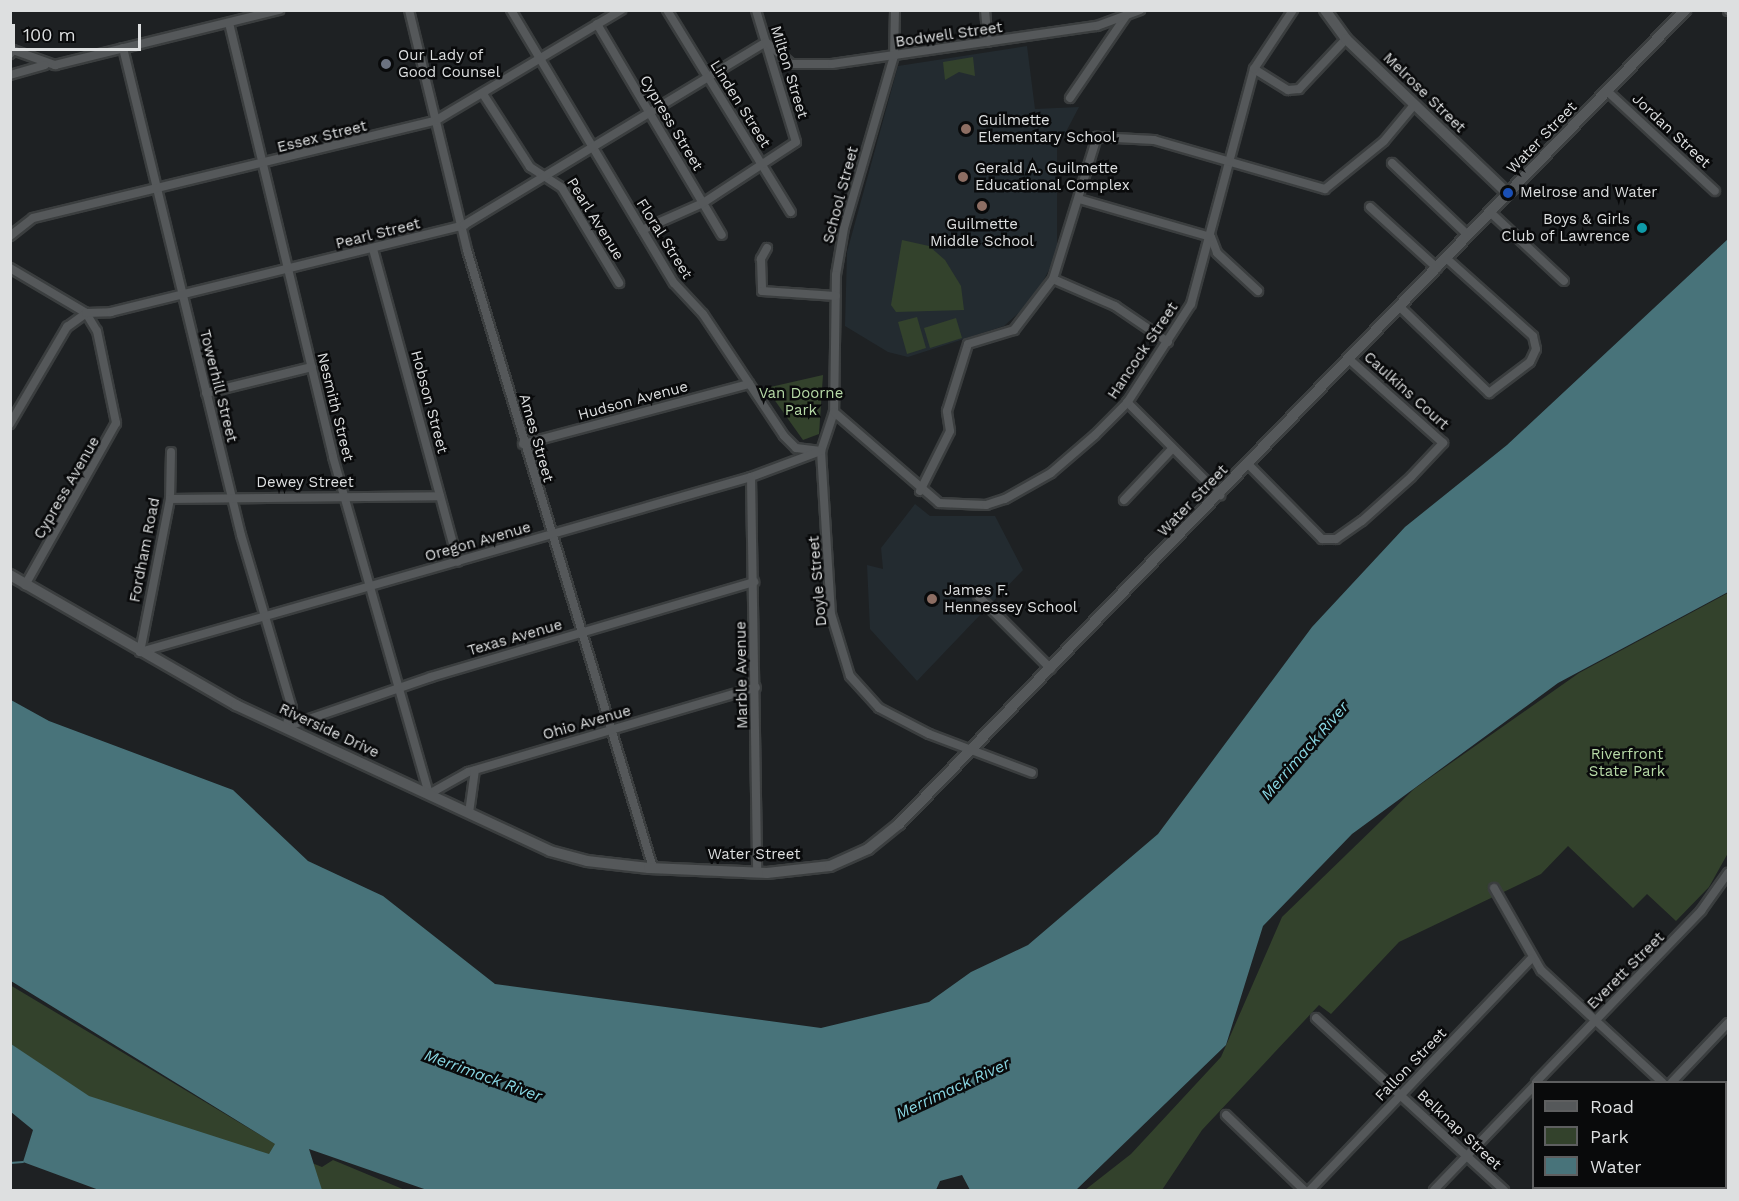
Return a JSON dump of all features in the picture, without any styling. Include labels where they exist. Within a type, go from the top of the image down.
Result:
[{"type":"main road","name":"Melrose Street","points":[[1325,10],[1346,39],[1508,194]]},
{"type":"main road","name":"Water Street","points":[[653,868],[757,873],[830,866],[868,849],[972,750],[1051,669],[1685,10]]},
{"type":"main road","name":"Riverside Drive","points":[[10,575],[140,652],[286,727],[550,851],[587,861],[653,868]]},
{"type":"street","points":[[10,75],[279,10]]},
{"type":"street","name":"Ames Street","points":[[409,10],[461,226],[551,535],[653,868]]},
{"type":"street","name":"Floral Street","points":[[511,10],[642,231],[749,384],[796,448],[821,451]]},
{"type":"street","name":"Essex Street","points":[[10,236],[21,222],[33,218],[264,165],[435,121],[621,10]]},
{"type":"street","name":"Linden Street","points":[[667,10],[791,212]]},
{"type":"street","name":"Milton Street","points":[[756,10],[795,142],[762,165]]},
{"type":"street","name":"School Street","points":[[821,451],[834,411],[836,296],[844,228],[894,56],[895,10]]},
{"type":"street","points":[[985,10],[988,42]]},
{"type":"street","name":"Bodwell Street","points":[[766,42],[791,64],[894,56],[1097,26],[1140,10]]},
{"type":"street","name":"Hancock Street","points":[[834,411],[920,491],[939,503],[986,505],[1005,499],[1051,473],[1127,402],[1168,342],[1199,284],[1254,69],[1293,10]]},
{"type":"street","points":[[1070,98],[1126,16]]},
{"type":"street","name":"Nesmith Street","points":[[229,23],[344,497],[429,794]]},
{"type":"street","name":"Cypress Street","points":[[597,24],[722,235]]},
{"type":"street","points":[[1254,69],[1288,90],[1299,89],[1346,39]]},
{"type":"street","name":"Pearl Street","points":[[10,424],[67,327],[86,314],[181,295],[461,226],[766,42]]},
{"type":"street","name":"Towerhill Street","points":[[123,48],[181,295],[232,497],[292,708],[286,727]]},
{"type":"street","points":[[11,50],[45,65]]},
{"type":"street","name":"Jordan Street","points":[[1607,91],[1715,191]]},
{"type":"street","name":"Pearl Avenue","points":[[483,94],[543,177],[562,188],[619,283]]},
{"type":"street","points":[[920,491],[950,432],[947,411],[968,344],[1014,330],[1053,279],[1097,137],[1154,140],[1326,189],[1384,141],[1414,105]]},
{"type":"street","points":[[1392,163],[1468,236]]},
{"type":"street","points":[[642,231],[703,203],[762,165]]},
{"type":"street","points":[[1078,199],[1211,237],[1217,253],[1258,291]]},
{"type":"street","points":[[1370,207],[1437,268]]},
{"type":"street","points":[[1490,212],[1564,281]]},
{"type":"street","points":[[767,248],[761,259],[762,291],[836,296]]},
{"type":"street","name":"Hobson Street","points":[[373,249],[458,562]]},
{"type":"street","points":[[1400,307],[1489,393],[1530,362],[1536,349],[1533,336],[1446,258]]},
{"type":"street","points":[[10,268],[86,314]]},
{"type":"street","points":[[1053,279],[1115,306],[1168,342]]},
{"type":"street","name":"Cypress Avenue","points":[[25,585],[116,423],[97,332],[86,314]]},
{"type":"street","name":"Caulkins Court","points":[[1249,465],[1322,539],[1336,538],[1385,503],[1443,443],[1350,360]]},
{"type":"street","points":[[206,393],[312,367]]},
{"type":"street","name":"Hudson Avenue","points":[[524,444],[749,384]]},
{"type":"street","points":[[1127,402],[1220,495]]},
{"type":"street","points":[[1124,500],[1173,448]]},
{"type":"street","name":"Oregon Avenue","points":[[140,652],[267,618],[751,477],[821,451]]},
{"type":"street","name":"Doyle Street","points":[[821,451],[831,614],[850,676],[894,718],[1032,773]]},
{"type":"street","name":"Fordham Road","points":[[140,652],[170,499],[171,452]]},
{"type":"street","name":"Marble Avenue","points":[[751,477],[756,687],[757,873]]},
{"type":"street","name":"Dewey Street","points":[[170,499],[440,496]]},
{"type":"street","name":"Texas Avenue","points":[[286,727],[398,687],[754,582]]},
{"type":"street","points":[[978,596],[1051,669]]},
{"type":"street","name":"Ohio Avenue","points":[[429,794],[475,770],[756,687]]},
{"type":"street","points":[[469,813],[475,770]]},
{"type":"street","name":"Everett Street","points":[[1538,1081],[1726,883],[1728,873]]},
{"type":"street","points":[[1494,888],[1531,959],[1660,1081]]},
{"type":"street","name":"Fallon Street","points":[[1310,1191],[1531,959]]},
{"type":"street","name":"Belknap Street","points":[[1316,1018],[1504,1191]]},
{"type":"street","points":[[1674,1081],[1728,1023]]},
{"type":"street","name":"Everett Street","points":[[1434,1191],[1532,1087]]},
{"type":"street","points":[[1226,1115],[1304,1191]]},
{"type":"shaded area","name":"Gerald A. Guilmette Educational Complex","points":[[1027,46],[1035,109],[1079,107],[1057,149],[1057,250],[1050,268],[1033,300],[1004,326],[908,357],[888,352],[845,326],[847,252],[898,66]]},
{"type":"shaded area","name":"James F. Hennessey School","points":[[915,504],[930,516],[995,516],[1023,570],[917,681],[870,629],[867,565],[883,569],[881,548]]},
{"type":"green space","points":[[973,57],[975,76],[959,72],[945,80],[943,62]]},
{"type":"green space","points":[[902,240],[929,246],[945,260],[961,286],[964,310],[896,312],[891,305]]},
{"type":"green space","points":[[917,317],[926,348],[907,354],[898,322]]},
{"type":"green space","points":[[956,318],[962,338],[930,348],[924,328]]},
{"type":"green space","name":"Van Doorne Park","points":[[823,375],[819,434],[803,440],[766,388]]},
{"type":"green space","name":"Riverfront State Park","points":[[1728,593],[1728,853],[1709,887],[1676,921],[1647,894],[1633,908],[1568,846],[1541,874],[1399,942],[1331,1014],[1319,1005],[1202,1130],[1162,1190],[1085,1190],[1131,1154],[1221,1057],[1282,917],[1414,789],[1579,673]]},
{"type":"green space","points":[[10,985],[297,1157],[322,1167],[333,1160],[405,1190],[115,1190],[11,1105]]},
{"type":"water","name":"Merrimack River","points":[[1728,239],[1728,592],[1558,683],[1352,834],[1263,926],[1226,1045],[1076,1190],[970,1190],[962,1175],[940,1181],[936,1190],[427,1190],[309,1149],[322,1190],[99,1190],[23,1162],[33,1130],[11,1112],[11,1044],[89,1096],[269,1154],[275,1144],[11,981],[11,700],[49,721],[233,790],[308,861],[383,896],[495,984],[821,1028],[929,1002],[971,972],[1028,945],[1158,834],[1312,627],[1405,527],[1507,445]]},
{"type":"waterway","points":[[10,1163],[23,1162]]},
{"type":"place","name":"Our Lady of Good Counsel","points":[[386,64]]},
{"type":"place","name":"Guilmette Elementary School","points":[[966,129]]},
{"type":"place","name":"Gerald A. Guilmette Educational Complex","points":[[963,177]]},
{"type":"place","name":"Melrose and Water","points":[[1508,193]]},
{"type":"place","name":"Guilmette Middle School","points":[[982,206]]},
{"type":"place","name":"Boys & Girls Club of Lawrence","points":[[1642,228]]},
{"type":"place","name":"James F. Hennessey School","points":[[932,599]]}]
